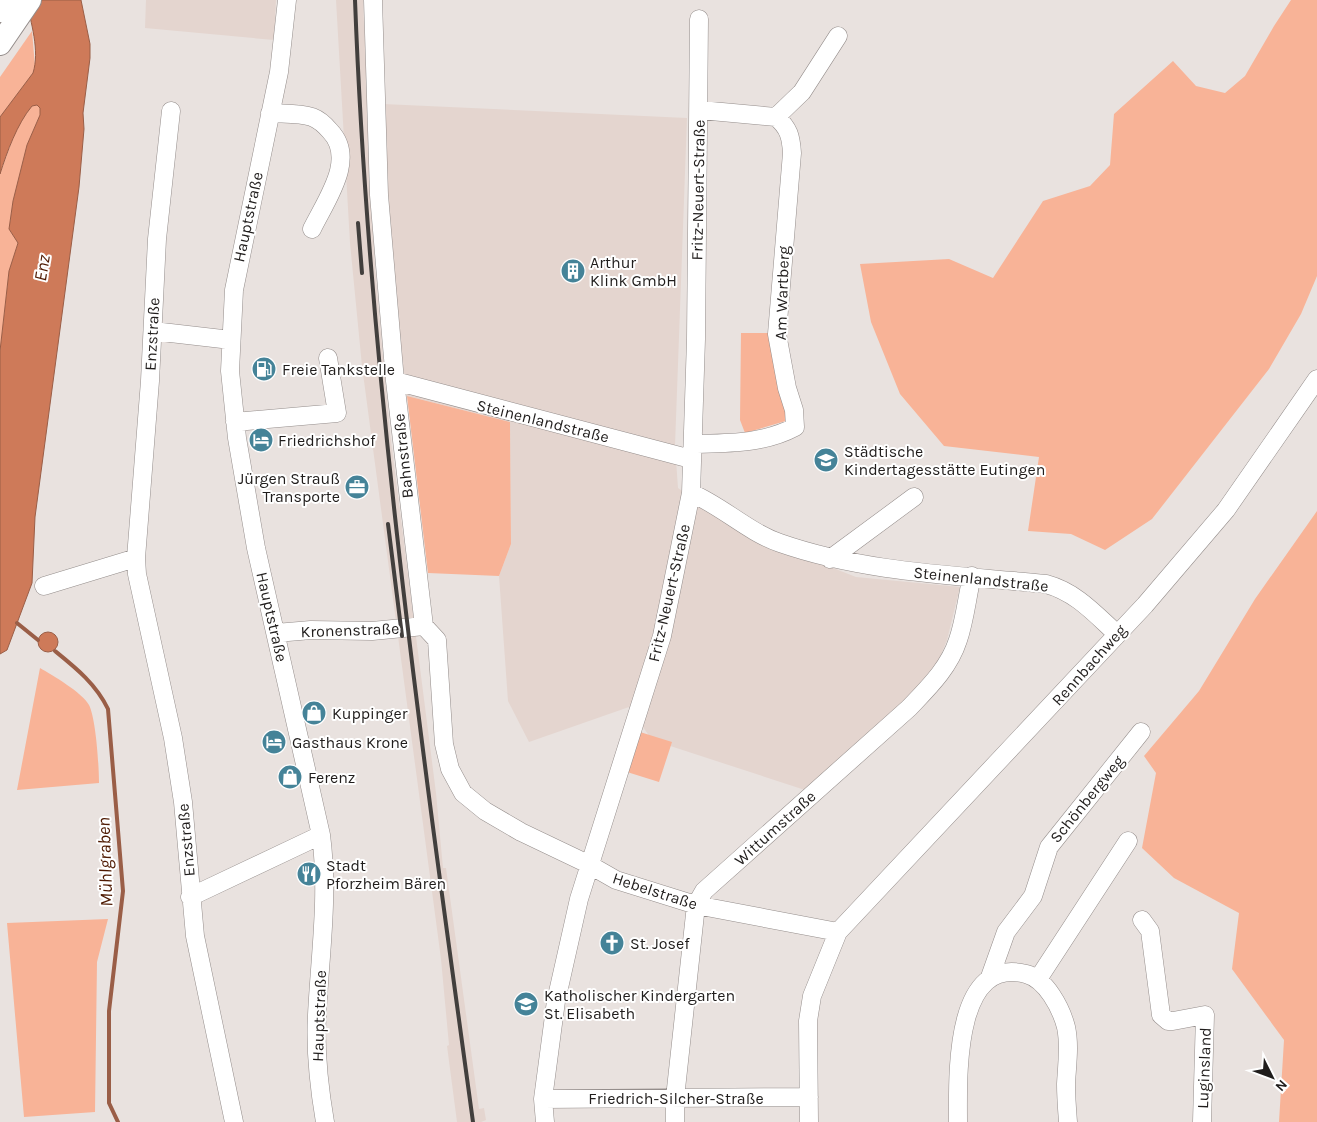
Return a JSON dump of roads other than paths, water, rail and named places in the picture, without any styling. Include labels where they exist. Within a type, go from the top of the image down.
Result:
[{"type":"main road","points":[[0,11],[8,0]]},
{"type":"main road","points":[[0,44],[30,0]]},
{"type":"street","name":"Hauptstraße","points":[[287,0],[279,72],[239,258],[234,290],[230,340],[230,371],[235,422],[256,548],[320,835],[325,892],[316,1043],[325,1122]]},
{"type":"street","name":"Bahnstraße","points":[[373,0],[379,195],[395,381],[424,626],[437,640],[444,744],[450,769],[463,793]]},
{"type":"street","name":"Fritz-Neuert-Straße","points":[[545,1122],[543,1099],[556,1001],[588,864],[662,636],[691,493],[700,110],[699,19]]},
{"type":"street","points":[[700,110],[776,117],[802,92],[838,36]]},
{"type":"street","name":"Enzstraße","points":[[171,111],[157,239],[153,331],[136,558],[138,586],[157,658],[179,772],[195,936],[234,1122]]},
{"type":"street","points":[[270,113],[312,116],[324,123],[337,137],[342,151],[340,170],[312,228]]},
{"type":"street","name":"Am Wartberg","points":[[692,452],[745,443],[786,432],[795,427],[794,410],[787,388],[778,334],[792,153],[791,136],[786,126],[776,117]]},
{"type":"street","points":[[153,331],[230,340]]},
{"type":"street","points":[[235,422],[337,413],[328,358]]},
{"type":"street","name":"Rennbachweg","points":[[838,932],[1063,695],[1145,605],[1226,510],[1317,379]]},
{"type":"street","name":"Steinenlandstraße","points":[[395,381],[692,452]]},
{"type":"street","name":"Steinenlandstraße","points":[[691,493],[778,542],[830,558],[866,566],[1046,584],[1060,588],[1074,595],[1117,634]]},
{"type":"street","points":[[830,558],[914,497]]},
{"type":"street","points":[[44,586],[136,558]]},
{"type":"street","name":"Wittumstraße","points":[[696,905],[704,891],[909,708],[933,682],[948,662],[958,640],[972,576]]},
{"type":"street","name":"Kronenstraße","points":[[276,633],[311,630],[372,631],[424,626]]},
{"type":"street","name":"Schönbergweg","points":[[958,1122],[960,1042],[967,1016],[977,991],[990,977],[1006,932],[1032,896],[1049,847],[1141,732]]},
{"type":"street","name":"Hebelstraße","points":[[463,793],[485,811],[521,832],[588,864],[616,880],[696,905],[838,932]]},
{"type":"street","points":[[190,897],[320,835]]},
{"type":"street","points":[[1038,980],[1128,841]]},
{"type":"street","points":[[675,1122],[675,1098],[696,905]]},
{"type":"street","name":"Luginsland","points":[[1142,920],[1150,931],[1161,1015],[1168,1021],[1205,1015],[1202,1122]]},
{"type":"street","points":[[809,1122],[809,1013],[812,996],[838,932]]},
{"type":"street","points":[[990,977],[1010,970],[1038,980],[1053,1000],[1066,1026],[1068,1122]]},
{"type":"street","name":"Friedrich-Silcher-Straße","points":[[543,1099],[809,1097]]},
{"type":"water","name":"Enz","points":[[26,0],[81,0],[90,44],[90,58],[83,113],[84,129],[79,187],[35,517],[32,583],[7,650],[0,654],[0,351],[9,271],[18,243],[9,229],[13,201],[27,145],[40,115],[40,108],[37,105],[32,106],[22,121],[9,148],[0,174],[0,117],[33,73],[35,64],[34,36]]},
{"type":"water","points":[[44,632],[52,632],[58,638],[58,646],[52,652],[44,652],[38,646],[38,638]]},
{"type":"waterway","name":"Mühlgraben","points":[[17,623],[38,640]]},
{"type":"waterway","name":"Mühlgraben","points":[[55,651],[78,670],[91,684],[108,709],[123,891],[109,1011],[109,1103],[118,1122]]},
{"type":"railway","points":[[355,0],[362,141],[385,422],[417,702],[473,1122]]},
{"type":"railway","points":[[358,223],[362,273]]},
{"type":"railway","points":[[388,524],[402,636]]},
{"type":"place","name":"Arthur Klink GmbH","points":[[573,271]]},
{"type":"place","name":"Freie Tankstelle","points":[[264,369]]},
{"type":"place","name":"Friedrichshof","points":[[261,440]]},
{"type":"place","name":"Städtische Kindertagesstätte Eutingen","points":[[826,460]]},
{"type":"place","name":"Jürgen Strauß Transporte","points":[[357,487]]},
{"type":"place","name":"Kuppinger","points":[[314,713]]},
{"type":"place","name":"Gasthaus Krone","points":[[274,742]]},
{"type":"place","name":"Ferenz","points":[[290,777]]},
{"type":"place","name":"Stadt Pforzheim Bären","points":[[309,874]]},
{"type":"place","name":"St. Josef","points":[[612,943]]},
{"type":"place","name":"Katholischer Kindergarten St. Elisabeth","points":[[526,1004]]}]
